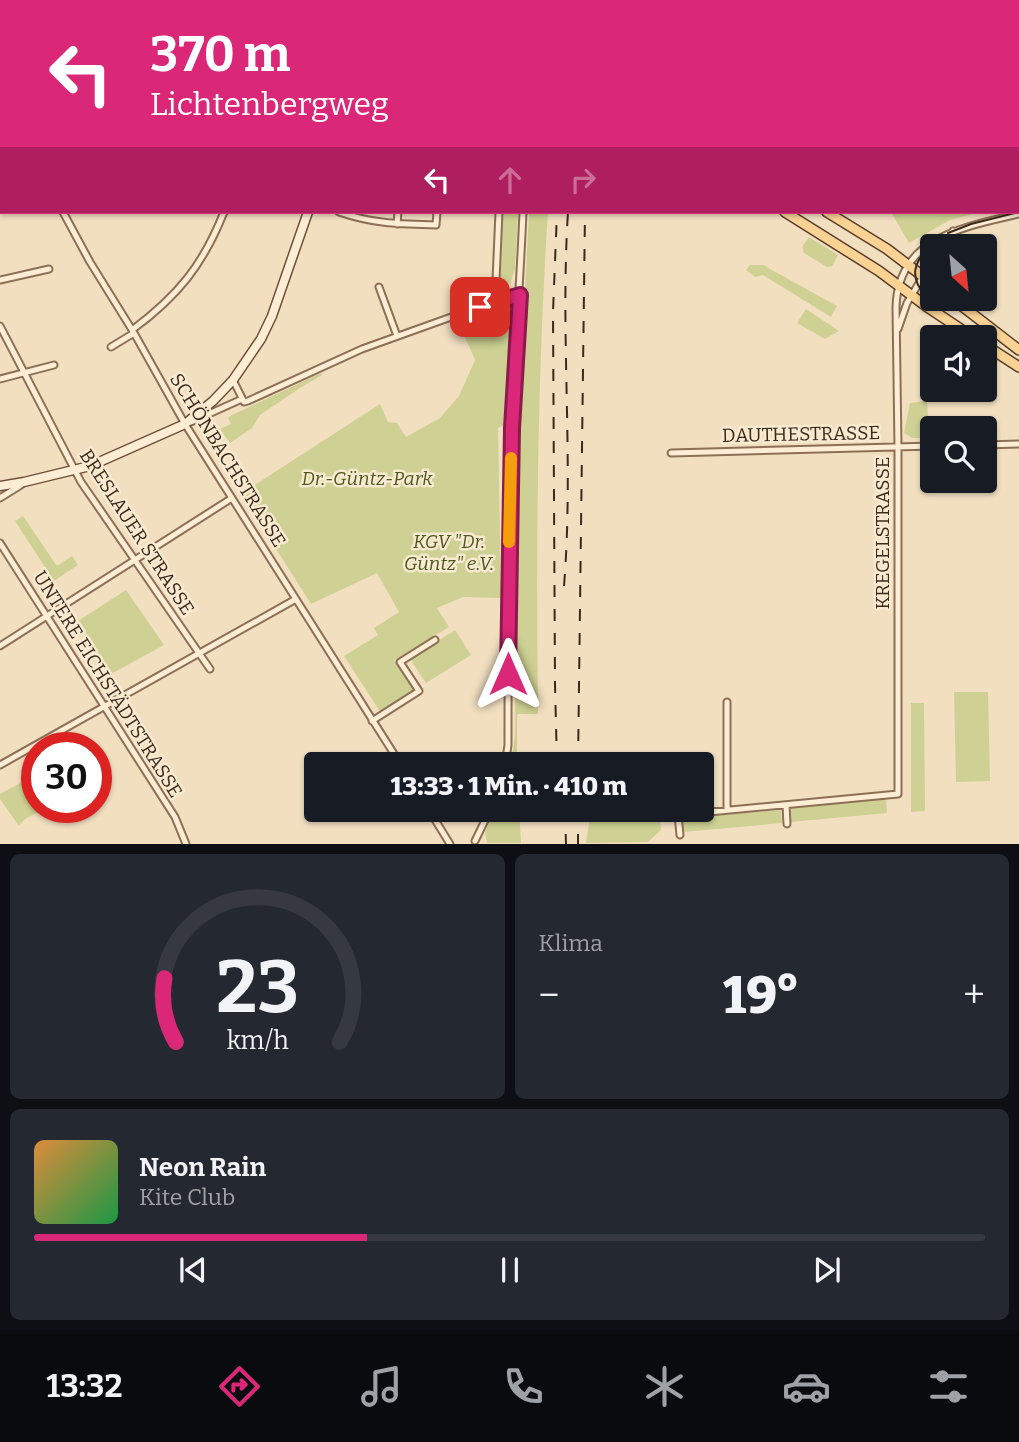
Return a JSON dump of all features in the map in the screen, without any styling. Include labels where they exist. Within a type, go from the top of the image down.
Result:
[{"type":"main road","points":[[0,486],[90,466],[185,424],[213,401],[233,380],[254,350],[272,316],[307,214]]},
{"type":"main road","points":[[788,214],[899,285],[955,325]]},
{"type":"main road","points":[[830,214],[887,249],[920,281]]},
{"type":"main road","points":[[970,312],[1019,350]]},
{"type":"main road","points":[[997,353],[1019,367]]},
{"type":"street","name":"SCHÖNBACHSTRASSE","points":[[64,214],[185,424],[392,752]]},
{"type":"street","points":[[111,347],[168,301],[187,280],[204,256],[223,214]]},
{"type":"street","points":[[344,214],[367,221],[436,225],[437,214]]},
{"type":"street","points":[[397,224],[398,214]]},
{"type":"street","points":[[495,303],[499,214]]},
{"type":"street","points":[[507,752],[512,428],[523,214]]},
{"type":"street","points":[[905,269],[922,249],[944,235],[1016,214]]},
{"type":"street","points":[[0,280],[50,269]]},
{"type":"street","name":"KREGELSTRASSE","points":[[786,805],[898,794],[898,447],[895,307],[905,269]]},
{"type":"street","points":[[897,332],[920,281]]},
{"type":"street","points":[[379,287],[397,336]]},
{"type":"street","points":[[233,380],[244,402],[248,401],[362,349],[520,295]]},
{"type":"street","name":"BRESLAUER STRASSE","points":[[0,326],[81,482],[210,669]]},
{"type":"street","points":[[0,379],[54,365]]},
{"type":"street","points":[[185,424],[242,399]]},
{"type":"street","points":[[997,445],[1019,444]]},
{"type":"street","name":"DAUTHESTRASSE","points":[[671,453],[920,446]]},
{"type":"street","points":[[0,498],[24,482]]},
{"type":"street","points":[[0,646],[232,498]]},
{"type":"street","name":"UNTERE EICHSTÄDTSTRASSE","points":[[0,543],[174,817],[186,844]]},
{"type":"street","points":[[0,765],[296,599]]},
{"type":"street","points":[[372,721],[419,691],[400,662],[435,640]]},
{"type":"street","points":[[727,702],[727,810]]},
{"type":"street","points":[[680,835],[678,815],[786,805],[787,824]]},
{"type":"street","points":[[436,822],[450,844]]},
{"type":"street","points":[[475,841],[484,822]]},
{"type":"green space","points":[[502,214],[518,214],[515,269],[510,284],[505,287],[498,284]]},
{"type":"green space","points":[[529,214],[548,214],[538,463],[538,714],[517,714],[517,752],[513,752],[517,453]]},
{"type":"green space","points":[[892,214],[972,214],[950,220],[925,234],[920,234],[920,237],[909,243]]},
{"type":"green space","points":[[809,237],[838,255],[832,266],[827,267],[804,253],[802,247]]},
{"type":"green space","points":[[750,265],[763,265],[837,306],[831,317],[763,275],[755,277],[746,270]]},
{"type":"green space","points":[[508,303],[513,305],[505,425],[498,428],[501,598],[463,597],[437,608],[449,627],[394,660],[415,692],[381,713],[344,656],[378,635],[374,628],[399,612],[377,573],[311,604],[241,494],[380,404],[388,422],[397,423],[406,437],[440,418],[459,396],[475,360],[457,319]]},
{"type":"green space","points":[[806,309],[839,331],[825,339],[797,323]]},
{"type":"green space","points":[[321,373],[322,375],[260,415],[252,428],[230,443],[220,429],[231,424],[228,417]]},
{"type":"green space","points":[[927,402],[928,416],[920,416],[920,438],[912,438],[904,433],[910,403]]},
{"type":"green space","points":[[23,516],[57,566],[72,556],[78,565],[54,581],[15,521]]},
{"type":"green space","points":[[126,590],[164,645],[111,674],[78,621]]},
{"type":"green space","points":[[455,630],[471,655],[426,683],[412,662],[413,657]]},
{"type":"green space","points":[[954,692],[988,692],[990,781],[956,782]]},
{"type":"green space","points":[[911,703],[924,703],[925,811],[911,812]]},
{"type":"green space","points":[[21,783],[22,823],[19,826],[0,799],[0,794]]},
{"type":"green space","points":[[886,799],[887,813],[791,822],[791,808]]},
{"type":"green space","points":[[780,810],[782,823],[683,832],[682,822],[714,822],[714,816]]},
{"type":"green space","points":[[490,822],[520,822],[521,843],[487,843],[485,831]]},
{"type":"green space","points":[[589,822],[660,822],[661,830],[648,842],[586,843]]},
{"type":"tram line","points":[[948,233],[1011,214]]},
{"type":"tram line","points":[[920,258],[915,275],[920,289]]},
{"type":"railway","points":[[557,214],[553,312],[557,752]]},
{"type":"railway","points":[[564,586],[568,493],[565,305],[568,214]]},
{"type":"railway","points":[[578,752],[585,214]]},
{"type":"railway","points":[[565,822],[566,844]]},
{"type":"railway","points":[[578,822],[578,844]]},
{"type":"slow traffic","points":[[509,542],[511,458]]},
{"type":"route","points":[[480,307],[520,295],[512,428],[508,674]]},
{"type":"park label","name":"Dr.-Güntz-Park","points":[[367,478]]},
{"type":"park label","name":"KGV \"Dr. Güntz\" e.V.","points":[[449,552]]}]
